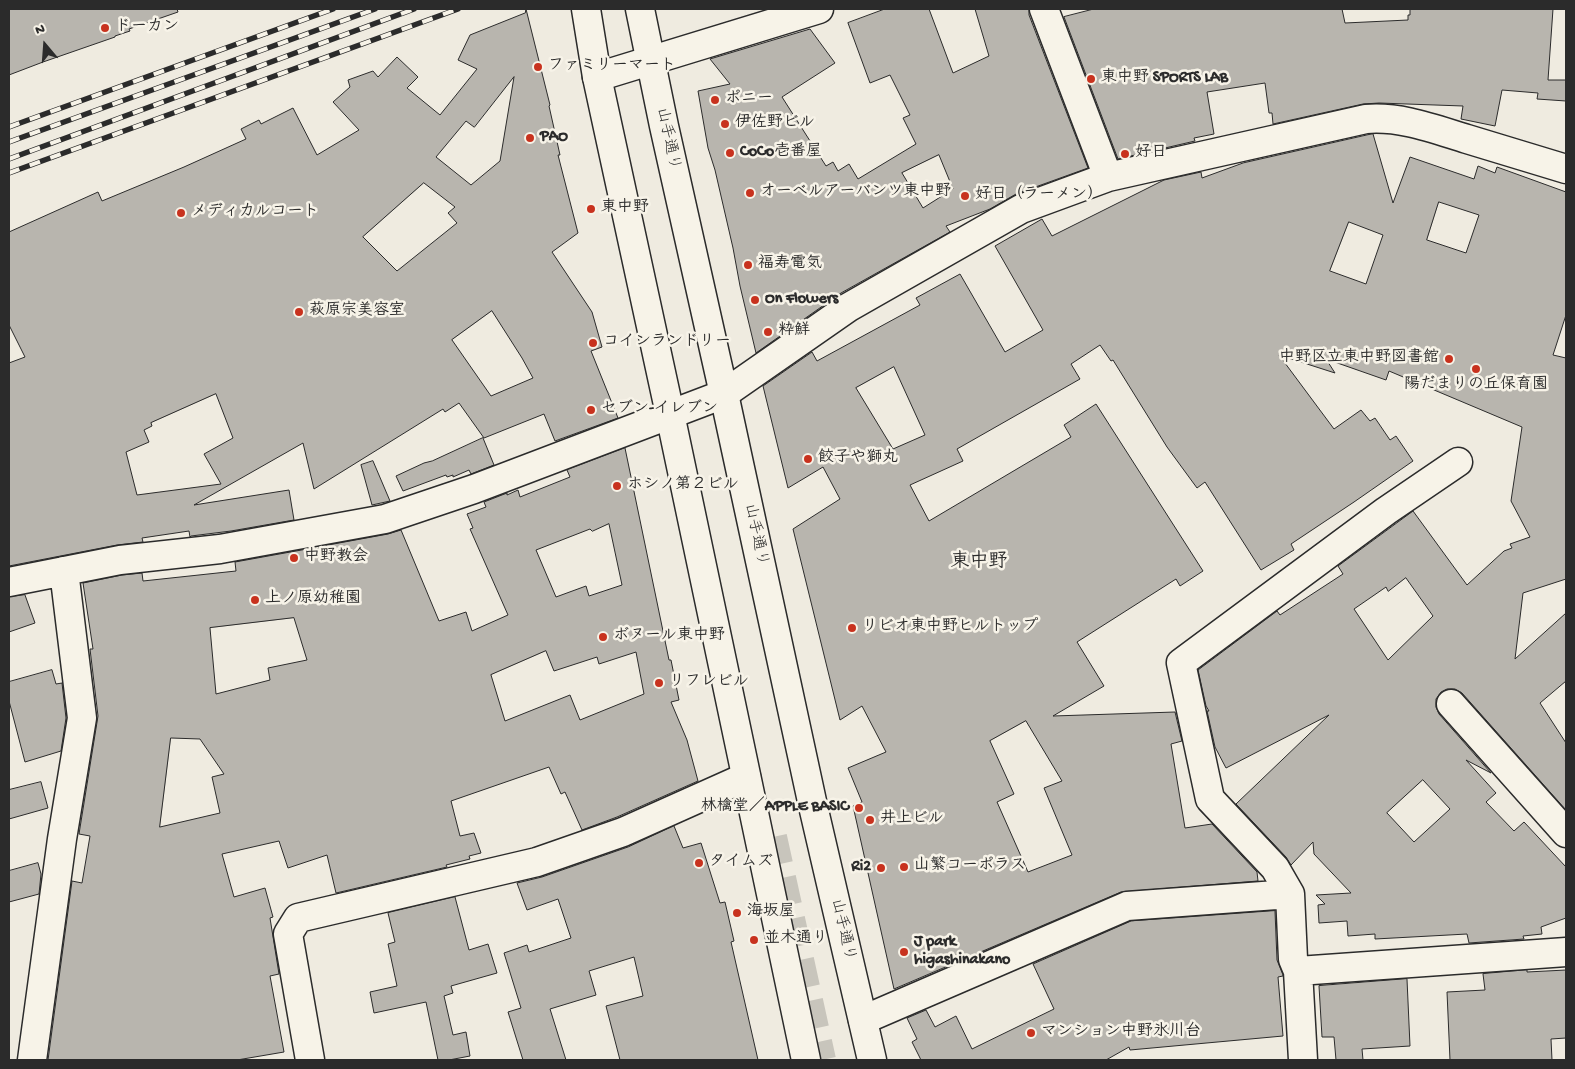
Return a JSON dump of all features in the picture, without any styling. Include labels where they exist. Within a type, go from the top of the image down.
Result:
[{"type":"street","points":[[586,9],[597,77],[806,1060]]},
{"type":"street","name":"山手通り","points":[[640,9],[813,806],[872,1060]]},
{"type":"street","points":[[597,77],[820,9]]},
{"type":"street","points":[[1044,9],[1108,178]]},
{"type":"street","points":[[9,582],[120,560],[220,548],[385,519],[474,489],[724,394],[850,307],[969,238],[1021,209],[1108,178],[1366,119],[1383,118],[1405,121],[1445,132],[1566,169]]},
{"type":"street","points":[[1303,1060],[1298,971],[1293,959],[1290,894],[1275,868],[1210,800],[1181,663],[1386,511],[1458,462]]},
{"type":"street","points":[[32,1060],[62,839],[82,718],[64,571]]},
{"type":"street","points":[[1451,704],[1566,832]]},
{"type":"street","points":[[310,1060],[288,934],[298,918],[537,862],[623,832],[746,777]]},
{"type":"street","points":[[863,1020],[1127,906],[1290,894]]},
{"type":"street","points":[[1298,971],[1566,952]]},
{"type":"building","points":[[9,9],[177,9],[178,12],[9,75]]},
{"type":"building","points":[[526,9],[550,105],[560,155],[558,155],[578,233],[552,252],[592,312],[602,347],[591,351],[618,418],[555,441],[544,414],[484,438],[459,403],[445,412],[443,409],[314,489],[303,443],[194,505],[289,490],[294,520],[190,537],[189,531],[142,538],[143,542],[117,545],[9,566],[9,363],[25,357],[9,325],[9,232],[98,192],[102,201],[184,167],[246,139],[241,129],[259,120],[261,124],[293,108],[317,155],[359,130],[333,102],[350,87],[348,80],[373,71],[378,77],[397,57],[418,77],[407,88],[440,115],[477,69],[458,60],[470,35],[525,13]],"holes":[[[514,77],[500,161],[471,185],[436,157],[466,121],[474,127]],[[424,183],[455,207],[448,213],[457,223],[397,271],[363,237]],[[492,311],[533,378],[491,396],[452,340]],[[216,394],[233,438],[204,454],[221,484],[137,495],[126,452],[149,442],[144,430],[152,426],[151,423]]]},
{"type":"building","points":[[885,9],[929,9],[953,73],[989,56],[975,9],[1029,9],[1029,15],[1088,168],[1016,194],[990,209],[946,226],[950,232],[841,293],[756,353],[715,170],[708,148],[698,91],[730,84],[710,59],[810,29],[835,63],[782,97],[826,166],[833,162],[838,171],[849,164],[858,179],[916,144],[903,118],[910,115],[890,75],[870,83],[848,23]],"holes":[[[939,155],[953,189],[923,208],[902,173]]]},
{"type":"building","points":[[1094,9],[1342,9],[1345,23],[1408,20],[1410,9],[1553,9],[1548,80],[1566,80],[1566,101],[1537,99],[1538,93],[1502,90],[1495,126],[1461,119],[1463,106],[1379,103],[1363,104],[1273,124],[1272,113],[1269,113],[1265,83],[1207,92],[1214,134],[1194,138],[1195,141],[1118,159],[1064,17]]},
{"type":"building","points":[[1373,134],[1393,203],[1410,157],[1474,179],[1478,166],[1495,173],[1497,167],[1566,192],[1566,315],[1553,355],[1566,358],[1566,579],[1523,593],[1515,659],[1566,613],[1566,681],[1540,703],[1566,743],[1566,810],[1462,693],[1455,689],[1447,689],[1441,692],[1436,699],[1436,707],[1439,714],[1491,773],[1466,760],[1496,793],[1486,802],[1514,831],[1524,822],[1566,867],[1566,918],[1541,927],[1542,934],[1523,936],[1524,939],[1469,943],[1467,934],[1375,939],[1375,934],[1348,936],[1347,921],[1319,923],[1318,905],[1325,904],[1316,895],[1351,893],[1314,854],[1313,842],[1291,865],[1286,857],[1236,804],[1329,715],[1226,768],[1215,747],[1207,711],[1209,711],[1206,706],[1198,670],[1277,611],[1280,615],[1343,574],[1338,566],[1413,511],[1467,585],[1504,551],[1512,548],[1510,544],[1530,537],[1511,501],[1522,427],[1389,371],[1386,380],[1326,359],[1335,373],[1279,355],[1334,429],[1361,410],[1370,421],[1375,418],[1390,440],[1396,436],[1413,461],[1291,544],[1294,550],[1261,570],[1205,482],[1197,488],[1167,447],[1113,360],[1111,361],[1100,345],[1071,364],[1080,379],[957,449],[963,461],[910,485],[929,521],[1071,437],[1064,425],[1096,404],[1203,571],[1180,586],[1176,579],[1077,642],[1104,686],[1053,716],[1175,712],[1182,741],[1171,744],[1185,828],[1212,824],[1257,872],[1258,881],[1121,892],[894,989],[853,806],[862,802],[848,768],[886,752],[862,706],[840,720],[793,529],[840,499],[823,467],[788,488],[763,386],[812,352],[817,361],[920,305],[916,298],[960,274],[1005,352],[1043,330],[995,246],[1042,219],[1052,236],[1164,180],[1201,172],[1202,178],[1243,163]],"holes":[[[1439,202],[1479,215],[1466,253],[1427,240]],[[1349,222],[1383,235],[1366,284],[1330,271]],[[894,367],[925,435],[893,449],[856,388]],[[1406,578],[1433,616],[1388,660],[1354,609],[1386,587],[1388,591]],[[1026,721],[1062,781],[1044,788],[1072,855],[1028,872],[997,802],[1014,794],[990,741]],[[1423,780],[1450,809],[1414,842],[1387,813]]]},
{"type":"building","points":[[483,438],[494,465],[471,474],[469,470],[453,477],[453,475],[447,477],[446,475],[403,491],[396,476]]},
{"type":"building","points":[[625,448],[679,700],[671,702],[687,740],[698,781],[617,817],[582,830],[565,792],[561,794],[549,767],[451,801],[460,836],[474,833],[481,853],[469,856],[470,859],[446,865],[447,867],[336,893],[327,855],[288,868],[279,841],[222,854],[234,897],[265,888],[273,917],[270,918],[279,974],[270,976],[284,1052],[237,1060],[48,1060],[72,881],[82,883],[90,836],[79,834],[98,716],[90,649],[93,649],[83,583],[142,573],[143,581],[236,571],[235,562],[307,549],[307,552],[328,545],[401,530],[439,621],[466,612],[472,631],[508,615],[470,529],[473,528],[467,514],[486,507],[484,502],[507,493],[507,495],[518,490],[520,497],[570,477],[567,470]],"holes":[[[609,524],[622,585],[589,596],[586,586],[556,597],[536,550],[590,529],[592,531]],[[294,618],[307,660],[268,668],[270,680],[216,694],[210,628]],[[546,651],[554,671],[597,657],[599,664],[636,652],[644,694],[580,720],[570,695],[505,721],[491,675]],[[171,738],[200,739],[224,774],[212,777],[220,813],[160,827]]]},
{"type":"building","points":[[373,461],[390,501],[372,505],[361,465]]},
{"type":"building","points":[[25,595],[35,623],[9,632],[9,597]]},
{"type":"building","points":[[52,670],[56,684],[62,683],[66,718],[61,751],[25,762],[9,701],[9,682]]},
{"type":"building","points":[[41,782],[48,808],[9,819],[9,790]]},
{"type":"building","points":[[674,826],[683,848],[701,843],[720,903],[725,902],[734,941],[731,942],[758,1060],[620,1060],[606,1006],[643,996],[634,957],[589,971],[596,995],[550,1009],[566,1060],[523,1060],[508,1012],[521,1008],[504,953],[527,945],[529,952],[571,938],[558,899],[527,910],[517,883],[542,877],[628,847]]},
{"type":"building","points":[[38,863],[41,874],[39,894],[9,902],[9,871]]},
{"type":"building","points":[[455,897],[469,950],[488,944],[497,973],[451,986],[453,993],[444,996],[453,1035],[466,1032],[470,1056],[438,1060],[426,1002],[374,1013],[370,992],[397,986],[388,944],[395,942],[388,913]]},
{"type":"building","points":[[1275,911],[1277,960],[1283,975],[1278,977],[1283,1036],[1130,1050],[1129,1047],[1106,1060],[921,1060],[912,1042],[917,1039],[907,1018],[926,1010],[935,1027],[956,1016],[972,1049],[1054,1009],[1033,964],[1131,921]]},
{"type":"building","points":[[1527,970],[1527,972],[1566,970],[1566,1038],[1551,1039],[1552,1060],[1450,1060],[1447,992],[1485,990],[1483,974]]},
{"type":"building","points":[[1407,979],[1410,1046],[1362,1049],[1363,1060],[1336,1060],[1334,1037],[1322,1037],[1319,986]]},
{"type":"tunnel","points":[[773,837],[822,1060]]},
{"type":"railway","points":[[9,127],[333,9]]},
{"type":"railway","points":[[9,142],[375,9]]},
{"type":"railway","points":[[9,159],[414,9]]},
{"type":"railway","points":[[9,173],[458,9]]},
{"type":"place","name":"ドーカン","points":[[105,28]]},
{"type":"place","name":"ファミリーマート","points":[[538,67]]},
{"type":"place","name":"東中野 SPORTS LAB","points":[[1091,79]]},
{"type":"place","name":"ポニー","points":[[715,100]]},
{"type":"place","name":"伊佐野ビル","points":[[725,124]]},
{"type":"place","name":"PAO","points":[[530,138]]},
{"type":"place","name":"CoCo壱番屋","points":[[730,153]]},
{"type":"place","name":"好日","points":[[1125,154]]},
{"type":"place","name":"オーベルアーバンツ東中野","points":[[750,193]]},
{"type":"place","name":"好日（ラーメン）","points":[[965,196]]},
{"type":"place","name":"東中野","points":[[591,209]]},
{"type":"place","name":"メディカルコート","points":[[181,213]]},
{"type":"place","name":"福寿電気","points":[[748,265]]},
{"type":"place","name":"On Flowers","points":[[755,300]]},
{"type":"place","name":"萩原宗美容室","points":[[299,312]]},
{"type":"place","name":"粋鮮","points":[[768,332]]},
{"type":"place","name":"コインランドリー","points":[[593,343]]},
{"type":"place","name":"中野区立東中野図書館","points":[[1449,359]]},
{"type":"place","name":"陽だまりの丘保育園","points":[[1476,369]]},
{"type":"place","name":"セブン-イレブン","points":[[591,410]]},
{"type":"place","name":"餃子や獅丸","points":[[808,459]]},
{"type":"place","name":"ホシノ第２ビル","points":[[617,486]]},
{"type":"place","name":"中野教会","points":[[294,558]]},
{"type":"place","name":"上ノ原幼稚園","points":[[255,600]]},
{"type":"place","name":"リビオ東中野ヒルトップ","points":[[852,628]]},
{"type":"place","name":"ボヌール東中野","points":[[603,637]]},
{"type":"place","name":"リフレビル","points":[[659,683]]},
{"type":"place","name":"林檎堂／APPLE BASIC","points":[[859,808]]},
{"type":"place","name":"井上ビル","points":[[870,820]]},
{"type":"place","name":"タイムズ","points":[[699,863]]},
{"type":"place","name":"山繁コーポラス","points":[[904,867]]},
{"type":"place","name":"Ri2","points":[[881,868]]},
{"type":"place","name":"海坂屋","points":[[737,913]]},
{"type":"place","name":"並木通り","points":[[754,940]]},
{"type":"place","name":"J park higashinakano","points":[[904,952]]},
{"type":"place","name":"マンション中野氷川台","points":[[1031,1033]]},
{"type":"district","name":"東中野","points":[[979,563]]}]
